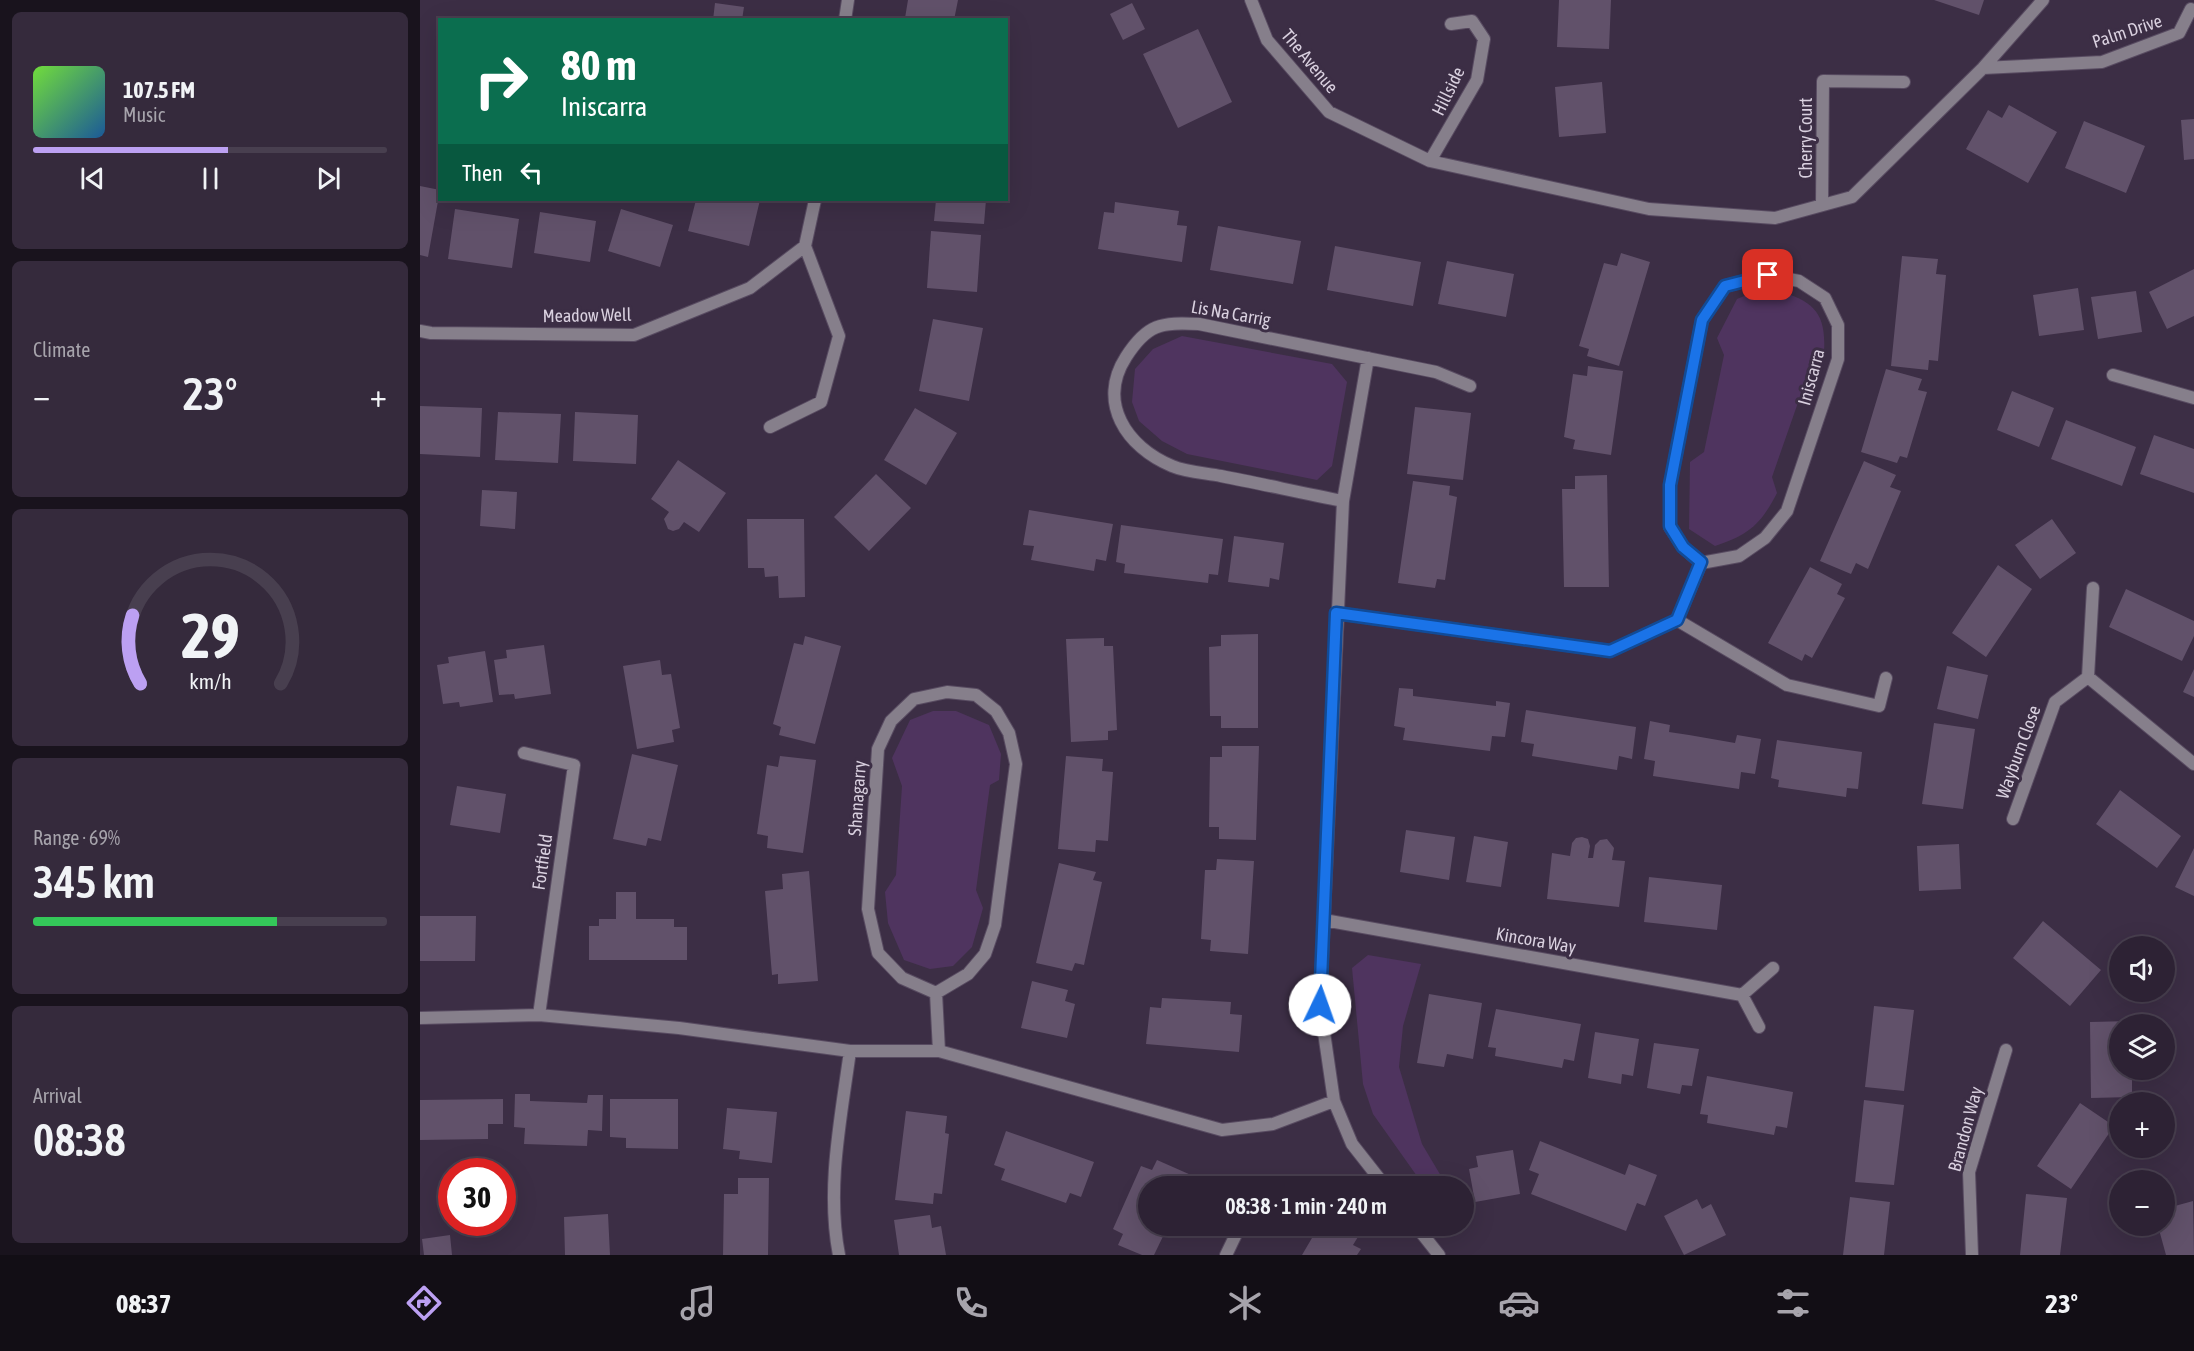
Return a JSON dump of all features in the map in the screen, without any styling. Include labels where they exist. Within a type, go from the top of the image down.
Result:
[{"type":"street","points":[[845,18],[848,0]]},
{"type":"street","name":"The Avenue","points":[[1251,0],[1267,40],[1329,112],[1430,161]]},
{"type":"street","points":[[1430,161],[1649,209],[1775,218],[1852,197],[1983,68],[2043,0]]},
{"type":"street","name":"Palm Drive","points":[[1983,68],[2102,62],[2179,33],[2191,9],[2194,11]]},
{"type":"street","name":"Hillside","points":[[1430,161],[1477,80],[1484,39],[1472,21],[1451,24]]},
{"type":"street","name":"Cherry Court","points":[[1822,205],[1823,81],[1904,81]]},
{"type":"street","points":[[770,427],[821,402],[839,336],[805,246],[815,201]]},
{"type":"street","name":"Meadow Well","points":[[420,330],[431,333],[634,334],[750,288],[805,246]]},
{"type":"street","name":"Iniscarra","points":[[1768,275],[1799,281],[1826,298],[1838,326],[1838,359],[1787,511],[1765,538],[1739,556],[1701,562],[1683,547],[1670,526],[1670,485],[1702,320],[1725,286],[1768,275]]},
{"type":"street","name":"Lis Na Carrig","points":[[1343,501],[1172,466],[1141,447],[1123,427],[1113,405],[1116,371],[1140,334],[1169,322],[1199,324],[1436,372],[1470,386]]},
{"type":"street","points":[[1368,358],[1343,501],[1336,613],[1320,1005],[1334,1101],[1353,1144],[1377,1176]]},
{"type":"street","points":[[2113,375],[2193,396]]},
{"type":"street","points":[[1336,613],[1610,651],[1677,620],[1701,562]]},
{"type":"street","points":[[2093,588],[2088,677],[2194,764]]},
{"type":"street","points":[[1677,620],[1787,685],[1879,706],[1886,678]]},
{"type":"street","name":"Wayburn Close","points":[[2013,819],[2055,702],[2088,677]]},
{"type":"street","name":"Shanagarry","points":[[947,692],[976,695],[996,711],[1009,733],[1016,764],[995,925],[985,954],[968,974],[936,993],[902,978],[878,953],[868,909],[878,749],[891,721],[914,699],[947,692]]},
{"type":"street","name":"Fortfield","points":[[524,753],[574,765],[539,1015]]},
{"type":"street","name":"Kincora Way","points":[[1324,920],[1742,995]]},
{"type":"street","points":[[1759,1027],[1742,995],[1773,968]]},
{"type":"street","points":[[936,993],[939,1051]]},
{"type":"street","points":[[420,1018],[539,1015],[680,1028],[850,1051],[939,1051],[1222,1130],[1273,1124],[1334,1101]]},
{"type":"street","name":"Brandon Way","points":[[1972,1255],[1969,1172],[2006,1050]]},
{"type":"street","points":[[839,1255],[833,1227],[835,1169],[850,1051]]},
{"type":"street","points":[[1226,1255],[1235,1236]]},
{"type":"street","points":[[1424,1236],[1439,1255]]},
{"type":"shaded area","points":[[1766,287],[1796,297],[1815,311],[1824,331],[1823,364],[1808,374],[1772,477],[1777,493],[1771,504],[1753,527],[1745,533],[1715,546],[1689,529],[1690,462],[1704,452],[1724,355],[1717,338],[1737,299]]},
{"type":"shaded area","points":[[1182,336],[1332,364],[1347,382],[1332,466],[1317,480],[1187,454],[1162,441],[1139,421],[1132,402],[1135,369],[1153,349]]},
{"type":"shaded area","points":[[933,711],[956,711],[989,725],[1001,754],[999,780],[990,785],[976,890],[983,908],[972,947],[953,966],[930,969],[904,960],[888,923],[885,892],[896,875],[902,786],[892,758],[910,720]]},
{"type":"shaded area","points":[[1368,955],[1421,964],[1403,1026],[1399,1067],[1422,1144],[1441,1176],[1417,1176],[1373,1114],[1363,1084],[1352,968]]},
{"type":"building","points":[[908,0],[958,0],[954,18],[905,18]]},
{"type":"building","points":[[1559,0],[1611,0],[1609,49],[1557,47]]},
{"type":"building","points":[[1934,0],[1984,0],[1979,15]]},
{"type":"building","points":[[715,3],[744,7],[742,18],[713,18]]},
{"type":"building","points":[[1132,3],[1145,29],[1123,40],[1110,14]]},
{"type":"building","points":[[1198,29],[1232,102],[1178,128],[1143,54]]},
{"type":"building","points":[[1602,82],[1606,133],[1559,137],[1555,87]]},
{"type":"building","points":[[2009,105],[2057,132],[2028,183],[1966,149],[1988,110],[2002,118]]},
{"type":"building","points":[[2194,119],[2194,159],[2184,160],[2181,120]]},
{"type":"building","points":[[2084,121],[2145,146],[2126,193],[2065,168]]},
{"type":"building","points":[[420,186],[438,190],[438,201],[428,257],[420,255]]},
{"type":"building","points":[[696,201],[760,201],[749,246],[688,231]]},
{"type":"building","points":[[936,201],[986,201],[984,224],[934,221]]},
{"type":"building","points":[[1115,202],[1179,211],[1177,225],[1187,226],[1182,262],[1098,249],[1104,212],[1114,213]]},
{"type":"building","points":[[455,209],[519,219],[512,268],[448,259]]},
{"type":"building","points":[[621,209],[673,225],[660,267],[608,251]]},
{"type":"building","points":[[540,212],[596,221],[590,262],[534,253]]},
{"type":"building","points":[[1218,226],[1301,241],[1293,284],[1210,270]]},
{"type":"building","points":[[931,231],[981,235],[977,292],[927,288]]},
{"type":"building","points":[[1335,246],[1421,262],[1413,306],[1327,290]]},
{"type":"building","points":[[1621,253],[1650,262],[1619,366],[1587,356],[1589,349],[1579,346],[1604,263],[1617,266]]},
{"type":"building","points":[[1902,256],[1938,259],[1936,274],[1946,275],[1938,361],[1929,360],[1928,370],[1891,366]]},
{"type":"building","points":[[1447,261],[1514,274],[1506,317],[1438,304]]},
{"type":"building","points":[[2194,269],[2194,316],[2167,329],[2149,292]]},
{"type":"building","points":[[2078,288],[2084,330],[2039,336],[2033,295]]},
{"type":"building","points":[[2136,291],[2142,332],[2098,339],[2091,297]]},
{"type":"building","points":[[933,319],[983,328],[969,401],[919,391]]},
{"type":"building","points":[[1588,366],[1623,371],[1611,455],[1573,449],[1575,440],[1564,437],[1573,374],[1587,376]]},
{"type":"building","points":[[1886,369],[1922,379],[1918,390],[1927,392],[1907,458],[1900,456],[1897,463],[1861,452]]},
{"type":"building","points":[[2012,391],[2054,408],[2039,447],[1997,430]]},
{"type":"building","points":[[420,406],[482,408],[480,457],[420,454]]},
{"type":"building","points":[[1415,407],[1471,413],[1463,480],[1407,474]]},
{"type":"building","points":[[915,408],[957,433],[926,485],[884,460]]},
{"type":"building","points":[[498,412],[561,414],[558,463],[495,460]]},
{"type":"building","points":[[575,412],[638,415],[636,464],[573,461]]},
{"type":"building","points":[[2066,420],[2136,447],[2122,486],[2051,459]]},
{"type":"building","points":[[2154,435],[2194,449],[2194,493],[2140,474]]},
{"type":"building","points":[[678,460],[726,493],[699,532],[684,522],[679,529],[673,531],[668,529],[664,519],[669,512],[651,499]]},
{"type":"building","points":[[1864,461],[1896,475],[1890,487],[1901,491],[1868,569],[1856,563],[1851,574],[1820,561]]},
{"type":"building","points":[[876,474],[911,508],[869,551],[834,517]]},
{"type":"building","points":[[1607,475],[1609,587],[1564,587],[1562,489],[1575,489],[1575,476]]},
{"type":"building","points":[[1413,481],[1450,486],[1449,495],[1457,497],[1445,580],[1437,579],[1435,588],[1398,583]]},
{"type":"building","points":[[482,490],[517,492],[515,529],[480,526]]},
{"type":"building","points":[[1029,510],[1113,524],[1106,561],[1096,559],[1094,571],[1031,560],[1034,546],[1023,545]]},
{"type":"building","points":[[747,519],[804,519],[805,597],[779,598],[778,576],[765,577],[764,568],[748,568]]},
{"type":"building","points":[[2052,519],[2076,553],[2040,579],[2015,545]]},
{"type":"building","points":[[1121,525],[1223,539],[1218,575],[1209,574],[1208,583],[1124,573],[1125,564],[1116,562]]},
{"type":"building","points":[[1234,536],[1284,543],[1279,580],[1270,578],[1269,587],[1228,582]]},
{"type":"building","points":[[1998,565],[2032,589],[1986,657],[1952,633]]},
{"type":"building","points":[[1810,567],[1842,584],[1837,594],[1845,598],[1812,658],[1805,654],[1802,661],[1768,643]]},
{"type":"building","points":[[2126,589],[2194,621],[2194,636],[2182,661],[2109,627]]},
{"type":"building","points":[[1258,634],[1258,728],[1221,728],[1221,716],[1210,716],[1209,647],[1221,646],[1221,635]]},
{"type":"building","points":[[805,636],[841,646],[815,744],[779,735],[781,727],[773,724],[794,643],[803,645]]},
{"type":"building","points":[[1104,638],[1104,646],[1113,646],[1117,730],[1108,731],[1108,740],[1071,742],[1066,639]]},
{"type":"building","points":[[544,645],[551,694],[515,699],[514,694],[499,695],[494,660],[507,658],[506,650]]},
{"type":"building","points":[[485,651],[493,702],[460,707],[459,702],[443,704],[437,665],[449,663],[448,657]]},
{"type":"building","points":[[660,660],[662,675],[671,674],[680,728],[672,730],[674,742],[637,749],[623,666]]},
{"type":"building","points":[[1947,666],[1988,675],[1978,719],[1937,709]]},
{"type":"building","points":[[2194,669],[2194,697],[2183,692]]},
{"type":"building","points":[[1399,688],[1413,689],[1413,696],[1496,706],[1496,701],[1510,703],[1505,737],[1492,736],[1490,751],[1403,740],[1405,728],[1394,726]]},
{"type":"building","points":[[1526,710],[1636,727],[1632,759],[1619,756],[1617,770],[1532,756],[1534,744],[1521,742]]},
{"type":"building","points":[[1650,721],[1670,725],[1669,732],[1735,743],[1737,735],[1761,739],[1755,774],[1741,772],[1739,789],[1653,776],[1655,761],[1644,759]]},
{"type":"building","points":[[1934,723],[1975,729],[1963,809],[1922,804]]},
{"type":"building","points":[[1777,740],[1862,752],[1858,789],[1847,788],[1846,797],[1778,787],[1779,780],[1771,778]]},
{"type":"building","points":[[1222,746],[1259,746],[1256,840],[1219,839],[1219,827],[1209,827],[1210,757],[1222,757]]},
{"type":"building","points":[[632,754],[678,765],[661,841],[648,838],[646,846],[613,839]]},
{"type":"building","points":[[780,756],[816,760],[803,853],[767,848],[768,836],[757,834],[767,765],[778,767]]},
{"type":"building","points":[[1066,756],[1103,759],[1102,771],[1113,772],[1108,841],[1096,840],[1095,852],[1058,849]]},
{"type":"building","points":[[457,786],[506,794],[500,833],[450,825]]},
{"type":"building","points":[[2120,790],[2181,836],[2157,868],[2096,824]]},
{"type":"building","points":[[1406,830],[1455,837],[1449,880],[1400,872]]},
{"type":"building","points":[[1474,836],[1508,842],[1501,887],[1466,882]]},
{"type":"building","points":[[1576,838],[1588,839],[1590,846],[1588,858],[1593,858],[1595,845],[1600,840],[1607,839],[1614,848],[1612,860],[1625,861],[1619,907],[1547,899],[1552,853],[1570,856],[1572,843]]},
{"type":"building","points":[[1959,844],[1961,889],[1919,891],[1917,846]]},
{"type":"building","points":[[2194,848],[2194,896],[2175,887]]},
{"type":"building","points":[[1217,859],[1254,861],[1248,954],[1210,951],[1211,940],[1201,939],[1205,870],[1216,870]]},
{"type":"building","points":[[1059,863],[1096,872],[1093,880],[1102,882],[1084,965],[1075,963],[1072,971],[1036,963]]},
{"type":"building","points":[[809,871],[818,981],[778,984],[778,974],[772,975],[765,891],[783,889],[782,874]]},
{"type":"building","points":[[1649,877],[1722,885],[1717,930],[1644,922]]},
{"type":"building","points":[[616,892],[636,892],[636,919],[674,919],[674,927],[687,927],[687,960],[589,960],[589,926],[599,926],[599,919],[616,919]]},
{"type":"building","points":[[420,916],[476,916],[475,961],[420,961]]},
{"type":"building","points":[[2043,921],[2101,970],[2070,1006],[2013,958]]},
{"type":"building","points":[[1032,981],[1068,990],[1065,1001],[1075,1004],[1067,1038],[1021,1028]]},
{"type":"building","points":[[1429,994],[1482,1003],[1473,1059],[1447,1054],[1444,1067],[1417,1063]]},
{"type":"building","points":[[1162,998],[1231,1002],[1230,1014],[1242,1015],[1239,1052],[1146,1044],[1150,1007],[1161,1008]]},
{"type":"building","points":[[1874,1006],[1914,1010],[1904,1091],[1865,1087]]},
{"type":"building","points":[[1496,1009],[1581,1024],[1574,1061],[1564,1059],[1562,1068],[1495,1056],[1496,1048],[1488,1047]]},
{"type":"building","points":[[2090,1022],[2109,1022],[2109,1080],[2132,1080],[2132,1092],[2109,1092],[2109,1098],[2091,1098]]},
{"type":"building","points":[[1595,1032],[1639,1039],[1633,1076],[1622,1074],[1621,1084],[1588,1078]]},
{"type":"building","points":[[1654,1043],[1699,1049],[1692,1086],[1682,1085],[1680,1094],[1647,1088]]},
{"type":"building","points":[[1707,1076],[1793,1092],[1787,1128],[1776,1126],[1774,1135],[1707,1123],[1708,1115],[1700,1114]]},
{"type":"building","points":[[515,1094],[530,1094],[530,1101],[587,1103],[588,1095],[603,1095],[602,1131],[588,1130],[587,1146],[524,1144],[525,1128],[514,1127]]},
{"type":"building","points":[[503,1099],[503,1124],[488,1124],[488,1139],[420,1140],[420,1100]]},
{"type":"building","points":[[610,1099],[678,1099],[678,1149],[626,1148],[626,1138],[610,1137]]},
{"type":"building","points":[[1864,1100],[1904,1105],[1894,1185],[1855,1182]]},
{"type":"building","points":[[2080,1103],[2109,1123],[2109,1133],[2071,1189],[2037,1166]]},
{"type":"building","points":[[727,1108],[777,1112],[772,1163],[739,1159],[740,1151],[723,1149]]},
{"type":"building","points":[[906,1111],[947,1116],[945,1133],[949,1134],[942,1194],[934,1193],[933,1204],[895,1200]]},
{"type":"building","points":[[1006,1131],[1094,1162],[1081,1197],[1070,1193],[1066,1203],[1001,1180],[1005,1169],[994,1165]]},
{"type":"building","points":[[1540,1141],[1625,1175],[1629,1164],[1657,1175],[1645,1206],[1637,1203],[1626,1231],[1531,1194],[1539,1174],[1529,1170]]},
{"type":"building","points":[[1513,1150],[1520,1194],[1475,1202],[1474,1176],[1470,1176],[1469,1169],[1478,1167],[1476,1156]]},
{"type":"building","points":[[1157,1160],[1191,1175],[1138,1176],[1138,1236],[1163,1236],[1154,1255],[1142,1255],[1118,1245],[1123,1234],[1113,1229],[1141,1166],[1152,1170]]},
{"type":"building","points":[[738,1178],[769,1178],[768,1255],[723,1255],[724,1194],[738,1194]]},
{"type":"building","points":[[2026,1194],[2067,1198],[2060,1255],[2020,1255]]},
{"type":"building","points":[[1850,1197],[1890,1202],[1884,1255],[1843,1255]]},
{"type":"building","points":[[1697,1199],[1702,1209],[1711,1204],[1726,1235],[1684,1255],[1664,1216]]},
{"type":"building","points":[[2193,1201],[2194,1255],[2166,1255],[2161,1236],[2175,1236],[2175,1206]]},
{"type":"building","points":[[608,1214],[610,1255],[565,1255],[564,1217]]},
{"type":"building","points":[[930,1215],[932,1228],[941,1226],[946,1255],[899,1255],[894,1220]]},
{"type":"building","points":[[450,1236],[452,1255],[424,1255],[422,1239]]},
{"type":"building","points":[[1313,1236],[1359,1236],[1353,1245],[1361,1249],[1357,1255],[1302,1255]]},
{"type":"route","points":[[1320,1005],[1336,613],[1610,651],[1677,620],[1701,562],[1683,547],[1670,526],[1670,485],[1702,320],[1725,286],[1768,275]]}]
